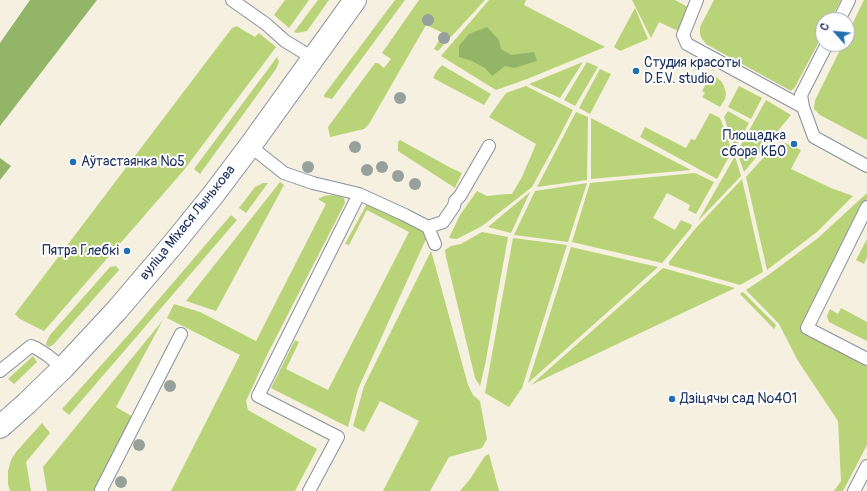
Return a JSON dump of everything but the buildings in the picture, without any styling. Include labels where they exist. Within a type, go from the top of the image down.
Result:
[{"type":"street","name":"вуліца Міхася Лынькова","points":[[0,427],[63,368],[117,310],[213,195],[355,0]]},
{"type":"lane","points":[[232,0],[266,24],[285,41],[313,58]]},
{"type":"lane","points":[[697,0],[683,35],[687,44],[803,107]]},
{"type":"lane","points":[[843,12],[849,0]]},
{"type":"lane","points":[[823,52],[801,95],[803,107],[814,137],[867,166]]},
{"type":"lane","points":[[250,146],[284,173],[313,183],[359,194],[428,227],[435,244]]},
{"type":"lane","points":[[428,227],[443,222],[489,146]]},
{"type":"lane","points":[[310,491],[338,437],[258,396],[359,194]]},
{"type":"lane","points":[[867,207],[807,328],[867,359]]},
{"type":"lane","points":[[102,491],[101,490],[181,334]]},
{"type":"lane","points":[[0,371],[31,346],[63,368]]},
{"type":"lane","points":[[854,491],[867,466]]},
{"type":"green space","points":[[30,0],[97,0],[0,126],[0,43]]},
{"type":"green space","points":[[285,0],[309,0],[289,28],[274,15]]},
{"type":"green space","points":[[318,0],[329,0],[307,31],[297,33],[294,32]]},
{"type":"green space","points":[[395,0],[405,0],[332,99],[324,97],[324,95]]},
{"type":"green space","points":[[419,0],[485,0],[438,51],[434,49],[443,33],[426,25],[369,124],[364,129],[330,137],[328,127],[375,63],[378,63],[384,68],[391,59],[382,53]]},
{"type":"green space","points":[[489,0],[526,0],[524,5],[605,47],[496,90],[441,56]]},
{"type":"green space","points":[[632,0],[675,0],[688,7],[689,12],[680,32],[659,22],[651,38]]},
{"type":"green space","points":[[714,0],[841,0],[834,12],[815,12],[815,49],[795,87],[791,91],[706,44],[700,34],[700,27]]},
{"type":"green space","points":[[864,0],[867,0],[867,140],[820,115],[814,109],[815,100],[839,52],[855,52],[855,19]]},
{"type":"green space","points":[[635,8],[648,39],[620,51],[614,47]]},
{"type":"green space","points":[[237,26],[255,37],[259,33],[276,47],[184,170],[44,331],[20,319],[15,314],[232,28]]},
{"type":"green space","points":[[487,27],[499,40],[501,49],[511,55],[534,52],[537,61],[514,68],[505,66],[492,76],[485,68],[472,61],[459,57],[459,46],[469,34]]},
{"type":"green space","points":[[277,57],[279,62],[276,69],[200,174],[194,169]]},
{"type":"green space","points":[[583,62],[560,98],[529,84]]},
{"type":"green space","points":[[587,62],[598,67],[575,106],[564,100]]},
{"type":"green space","points":[[442,65],[491,94],[484,105],[433,78]]},
{"type":"green space","points":[[600,69],[611,74],[590,114],[579,108]]},
{"type":"green space","points":[[712,74],[721,81],[726,94],[720,107],[702,97],[705,93],[702,91]]},
{"type":"green space","points":[[526,86],[573,110],[532,187],[482,226],[457,239],[449,238],[460,215],[477,191],[487,196],[512,194],[522,177],[536,144],[489,117],[506,93]]},
{"type":"green space","points":[[739,86],[762,98],[751,119],[728,107]]},
{"type":"green space","points":[[766,100],[791,115],[744,172],[737,152]]},
{"type":"green space","points":[[728,111],[749,123],[735,148],[724,117]]},
{"type":"green space","points":[[576,112],[588,117],[587,180],[537,187]]},
{"type":"green space","points":[[710,113],[720,118],[732,151],[717,179],[640,137],[645,127],[686,148],[691,139],[695,140]]},
{"type":"green space","points":[[591,118],[691,170],[591,179]]},
{"type":"green space","points":[[400,140],[462,173],[455,188],[398,151],[398,142]]},
{"type":"green space","points":[[785,143],[801,150],[791,169],[831,188],[853,196],[817,232],[767,270],[746,177],[773,147]]},
{"type":"green space","points":[[735,156],[741,176],[698,221]]},
{"type":"green space","points":[[0,158],[11,166],[0,180]]},
{"type":"green space","points":[[695,173],[714,182],[696,214],[688,210],[690,205],[667,193],[653,218],[675,230],[681,220],[692,225],[662,263],[572,242],[590,183]]},
{"type":"green space","points":[[742,179],[763,272],[740,285],[669,265],[669,262],[695,229]]},
{"type":"green space","points":[[280,182],[284,185],[216,311],[186,301]]},
{"type":"green space","points":[[263,183],[268,183],[246,213],[239,208],[255,187]]},
{"type":"green space","points":[[587,183],[568,242],[514,235],[535,191]]},
{"type":"green space","points":[[530,192],[511,233],[488,227]]},
{"type":"green space","points":[[867,193],[867,199],[802,332],[867,366],[867,445],[843,491],[834,491],[841,481],[838,421],[798,361],[779,324],[746,290],[818,238]]},
{"type":"green space","points":[[331,195],[344,198],[345,203],[268,353],[246,401],[248,410],[317,449],[295,491],[171,491],[240,355],[167,318],[174,304],[200,312],[256,341],[326,204],[318,199]]},
{"type":"green space","points":[[368,202],[422,231],[426,239],[358,389],[348,427],[271,388],[295,340],[299,342],[286,369],[328,390],[409,232],[367,210],[349,245],[345,244]]},
{"type":"green space","points":[[231,215],[237,220],[69,415],[62,409],[130,333]]},
{"type":"green space","points":[[482,232],[508,237],[480,386],[475,378],[445,250],[451,246],[461,244]]},
{"type":"green space","points":[[513,238],[567,245],[522,388],[509,407],[485,393]]},
{"type":"green space","points":[[867,239],[867,257],[864,264],[856,260]]},
{"type":"green space","points":[[571,247],[658,267],[528,383]]},
{"type":"green space","points":[[431,251],[468,385],[473,395],[480,401],[487,439],[482,448],[449,457],[430,491],[383,491],[419,421],[380,401],[364,432],[353,426],[364,386]]},
{"type":"green space","points":[[116,266],[119,270],[53,345],[49,347],[46,345],[50,335],[110,267]]},
{"type":"green space","points":[[663,268],[735,288],[531,385]]},
{"type":"green space","points":[[743,292],[776,325],[774,329],[740,294]]},
{"type":"green space","points":[[841,308],[867,322],[867,341],[829,322],[827,316],[830,309],[838,314]]},
{"type":"green space","points":[[163,320],[116,407],[135,418],[98,491],[47,491],[43,467]]},
{"type":"green space","points":[[33,356],[37,362],[14,384],[8,379]]},
{"type":"green space","points":[[42,423],[50,433],[26,462],[31,491],[10,491],[8,484],[8,471],[11,460],[16,452]]},
{"type":"green space","points":[[489,454],[499,491],[460,491],[485,456]]},
{"type":"place","name":"Студия красоты D.E.V. studio","points":[[636,71]]},
{"type":"place","name":"Площадка сбора КБО","points":[[794,144]]},
{"type":"place","name":"Аўтастаянка №5","points":[[73,162]]},
{"type":"place","name":"Пятра Глебкі","points":[[127,251]]},
{"type":"place","name":"Дзіцячы сад №401","points":[[672,399]]}]
